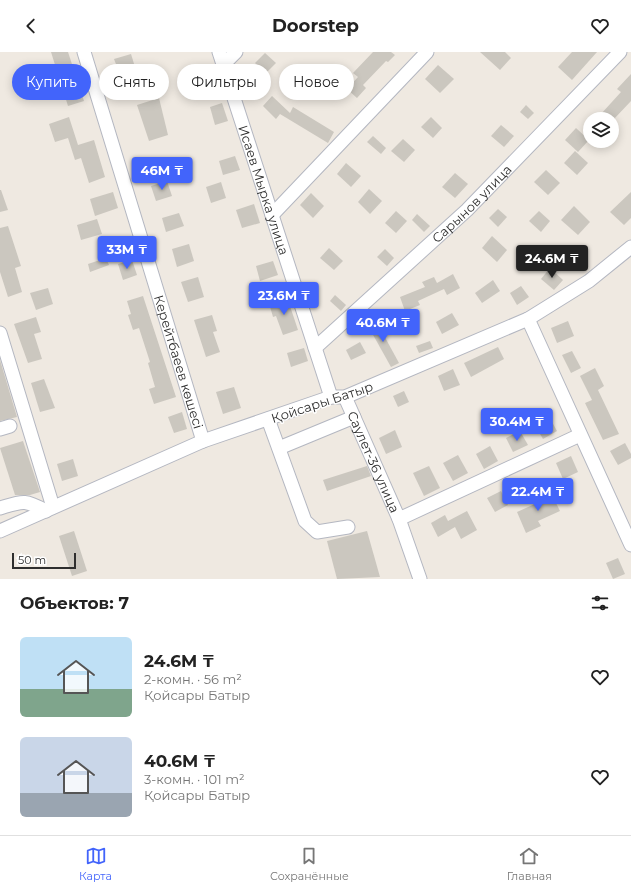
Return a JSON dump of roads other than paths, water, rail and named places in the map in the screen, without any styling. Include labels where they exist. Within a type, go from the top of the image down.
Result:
[{"type":"street","name":"Керейтбаеев көшесі","points":[[84,52],[203,441]]},
{"type":"street","name":"Исаев Мырка улица","points":[[219,52],[223,64]]},
{"type":"street","points":[[224,64],[236,52]]},
{"type":"street","points":[[272,215],[427,52]]},
{"type":"street","name":"Сарынов улица","points":[[315,348],[467,210],[620,52]]},
{"type":"street","name":"Исаев Мырка улица","points":[[234,100],[331,397]]},
{"type":"street","name":"Қойсары Батыр","points":[[0,531],[203,441],[331,397],[345,397],[528,319],[589,281],[631,247]]},
{"type":"street","points":[[528,319],[631,545]]},
{"type":"street","points":[[0,333],[50,509]]},
{"type":"street","name":"Саулет-36 улица","points":[[345,397],[399,519],[580,434]]},
{"type":"street","points":[[279,448],[354,417]]},
{"type":"street","points":[[268,419],[305,521],[311,529],[317,532],[348,527]]},
{"type":"street","points":[[1,503],[22,501],[30,502],[50,509]]},
{"type":"street","points":[[399,519],[420,579]]}]
